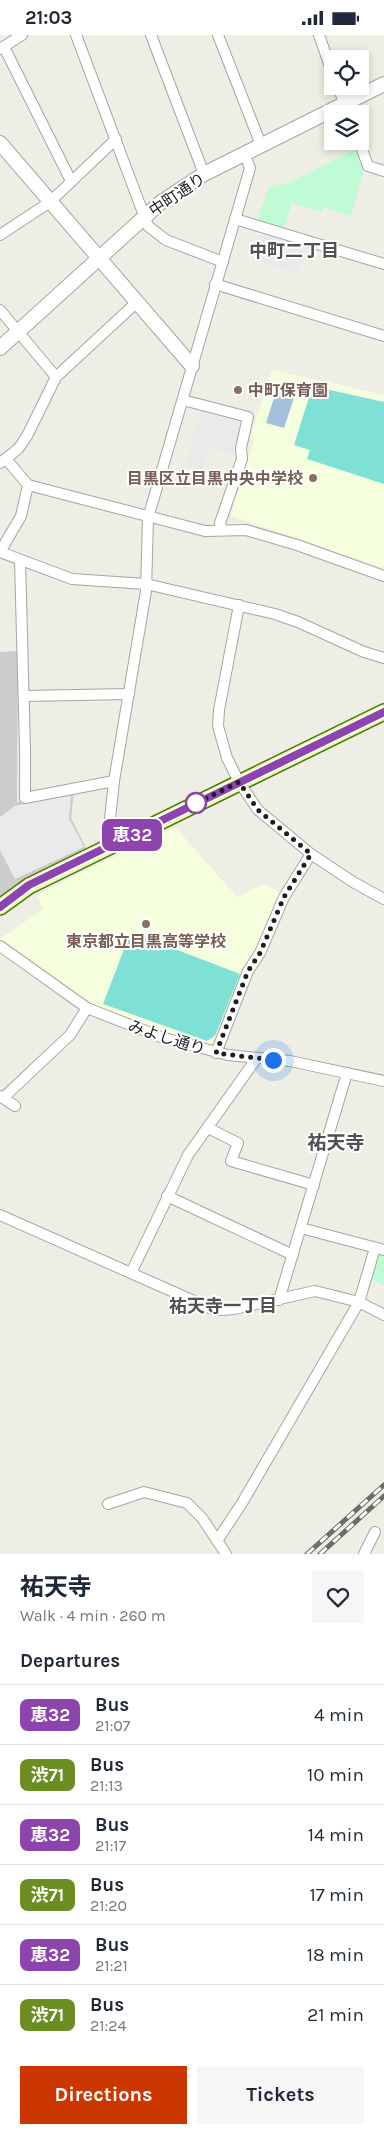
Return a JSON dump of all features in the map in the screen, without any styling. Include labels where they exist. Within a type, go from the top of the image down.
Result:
[{"type":"main road","points":[[0,907],[29,885],[384,712]]},
{"type":"street","points":[[22,35],[2,48],[71,181]]},
{"type":"street","points":[[76,35],[148,226],[166,240],[223,262]]},
{"type":"street","points":[[151,35],[204,174]]},
{"type":"street","points":[[218,35],[262,145]]},
{"type":"street","points":[[319,35],[324,50]]},
{"type":"street","name":"中町通り","points":[[353,105],[384,84]]},
{"type":"street","name":"中町通り","points":[[0,348],[160,203],[204,174],[244,153],[324,119]]},
{"type":"street","points":[[0,235],[50,202],[116,139]]},
{"type":"street","points":[[0,143],[192,366]]},
{"type":"street","points":[[362,150],[368,166],[384,171]]},
{"type":"street","points":[[107,847],[114,781],[146,584],[148,515],[250,168],[244,153]]},
{"type":"street","points":[[235,219],[384,264]]},
{"type":"street","points":[[216,284],[384,336]]},
{"type":"street","points":[[136,303],[56,377],[27,436],[18,449],[3,461],[28,485],[205,531],[246,530],[297,545],[384,576]]},
{"type":"street","points":[[0,310],[56,377]]},
{"type":"street","points":[[183,400],[248,417],[241,448],[242,459],[220,523],[222,530]]},
{"type":"street","points":[[28,485],[21,516],[0,552],[72,579],[146,584],[239,605],[298,622],[364,652],[384,658]]},
{"type":"street","points":[[20,560],[24,696],[24,798],[114,781]]},
{"type":"street","points":[[239,605],[218,726],[227,758],[239,782],[258,810],[311,854],[353,882],[384,899]]},
{"type":"street","points":[[24,696],[129,694]]},
{"type":"street","points":[[216,1053],[248,971],[260,953],[284,897],[311,854]]},
{"type":"street","name":"みよし通り","points":[[0,946],[87,1008],[161,1037],[216,1053],[256,1059],[290,1061],[384,1081]]},
{"type":"street","points":[[15,1106],[1,1097],[70,1035],[87,1008]]},
{"type":"street","points":[[131,1273],[188,1155],[256,1059]]},
{"type":"street","points":[[279,1300],[348,1073]]},
{"type":"street","points":[[208,1128],[238,1143],[231,1161],[314,1185]]},
{"type":"street","points":[[167,1196],[293,1255]]},
{"type":"street","points":[[0,1215],[212,1309],[223,1310],[279,1300],[315,1291],[359,1302],[384,1315]]},
{"type":"street","points":[[217,1541],[242,1503],[359,1302],[380,1249],[301,1228]]},
{"type":"street","points":[[108,1504],[144,1492],[187,1503],[202,1518],[226,1554]]},
{"type":"street","points":[[364,1554],[375,1532]]},
{"type":"shaded area","points":[[263,232],[306,247],[297,274],[254,260]]},
{"type":"shaded area","name":"目黒区立目黒中央中学校","points":[[272,370],[384,395],[384,568],[231,516],[254,440],[250,438]]},
{"type":"shaded area","points":[[279,382],[297,389],[284,428],[266,423]]},
{"type":"shaded area","points":[[321,388],[384,402],[384,484],[307,459],[310,450],[294,445],[311,391]]},
{"type":"shaded area","points":[[202,408],[245,419],[239,456],[208,447],[201,472],[185,467]]},
{"type":"shaded area","points":[[18,651],[17,802],[74,792],[71,818],[86,848],[26,878],[0,897],[0,652]]},
{"type":"shaded area","points":[[71,795],[69,819],[84,847],[15,879],[0,850],[0,817],[15,806]]},
{"type":"shaded area","name":"東京都立目黒高等学校","points":[[175,827],[237,897],[264,884],[283,894],[219,1041],[206,1047],[156,1032],[87,1006],[0,944],[0,939],[43,909],[37,895]]},
{"type":"shaded area","points":[[133,933],[240,974],[215,1036],[207,1041],[103,1004],[128,939]]},
{"type":"green space","points":[[354,150],[359,150],[365,166],[351,216],[323,207],[321,212],[292,203],[283,230],[257,222],[269,186],[289,183]]},
{"type":"green space","points":[[378,1254],[384,1256],[384,1285],[371,1279]]},
{"type":"railway","points":[[307,1554],[384,1485]]},
{"type":"railway","points":[[320,1554],[384,1496]]},
{"type":"bus line","name":"恵32","points":[[0,907],[29,885],[384,712]]},
{"type":"place","name":"中町保育園","points":[[238,390]]},
{"type":"place","name":"目黒区立目黒中央中学校","points":[[313,478]]},
{"type":"place","name":"東京都立目黒高等学校","points":[[146,924]]},
{"type":"district","name":"中町二丁目","points":[[294,251]]},
{"type":"district","name":"祐天寺","points":[[336,1142]]},
{"type":"district","name":"祐天寺一丁目","points":[[223,1306]]},
{"type":"route","points":[[196,803],[193,805],[239,782],[258,810],[311,854],[284,897],[260,953],[248,971],[216,1053],[273,1060]]}]
